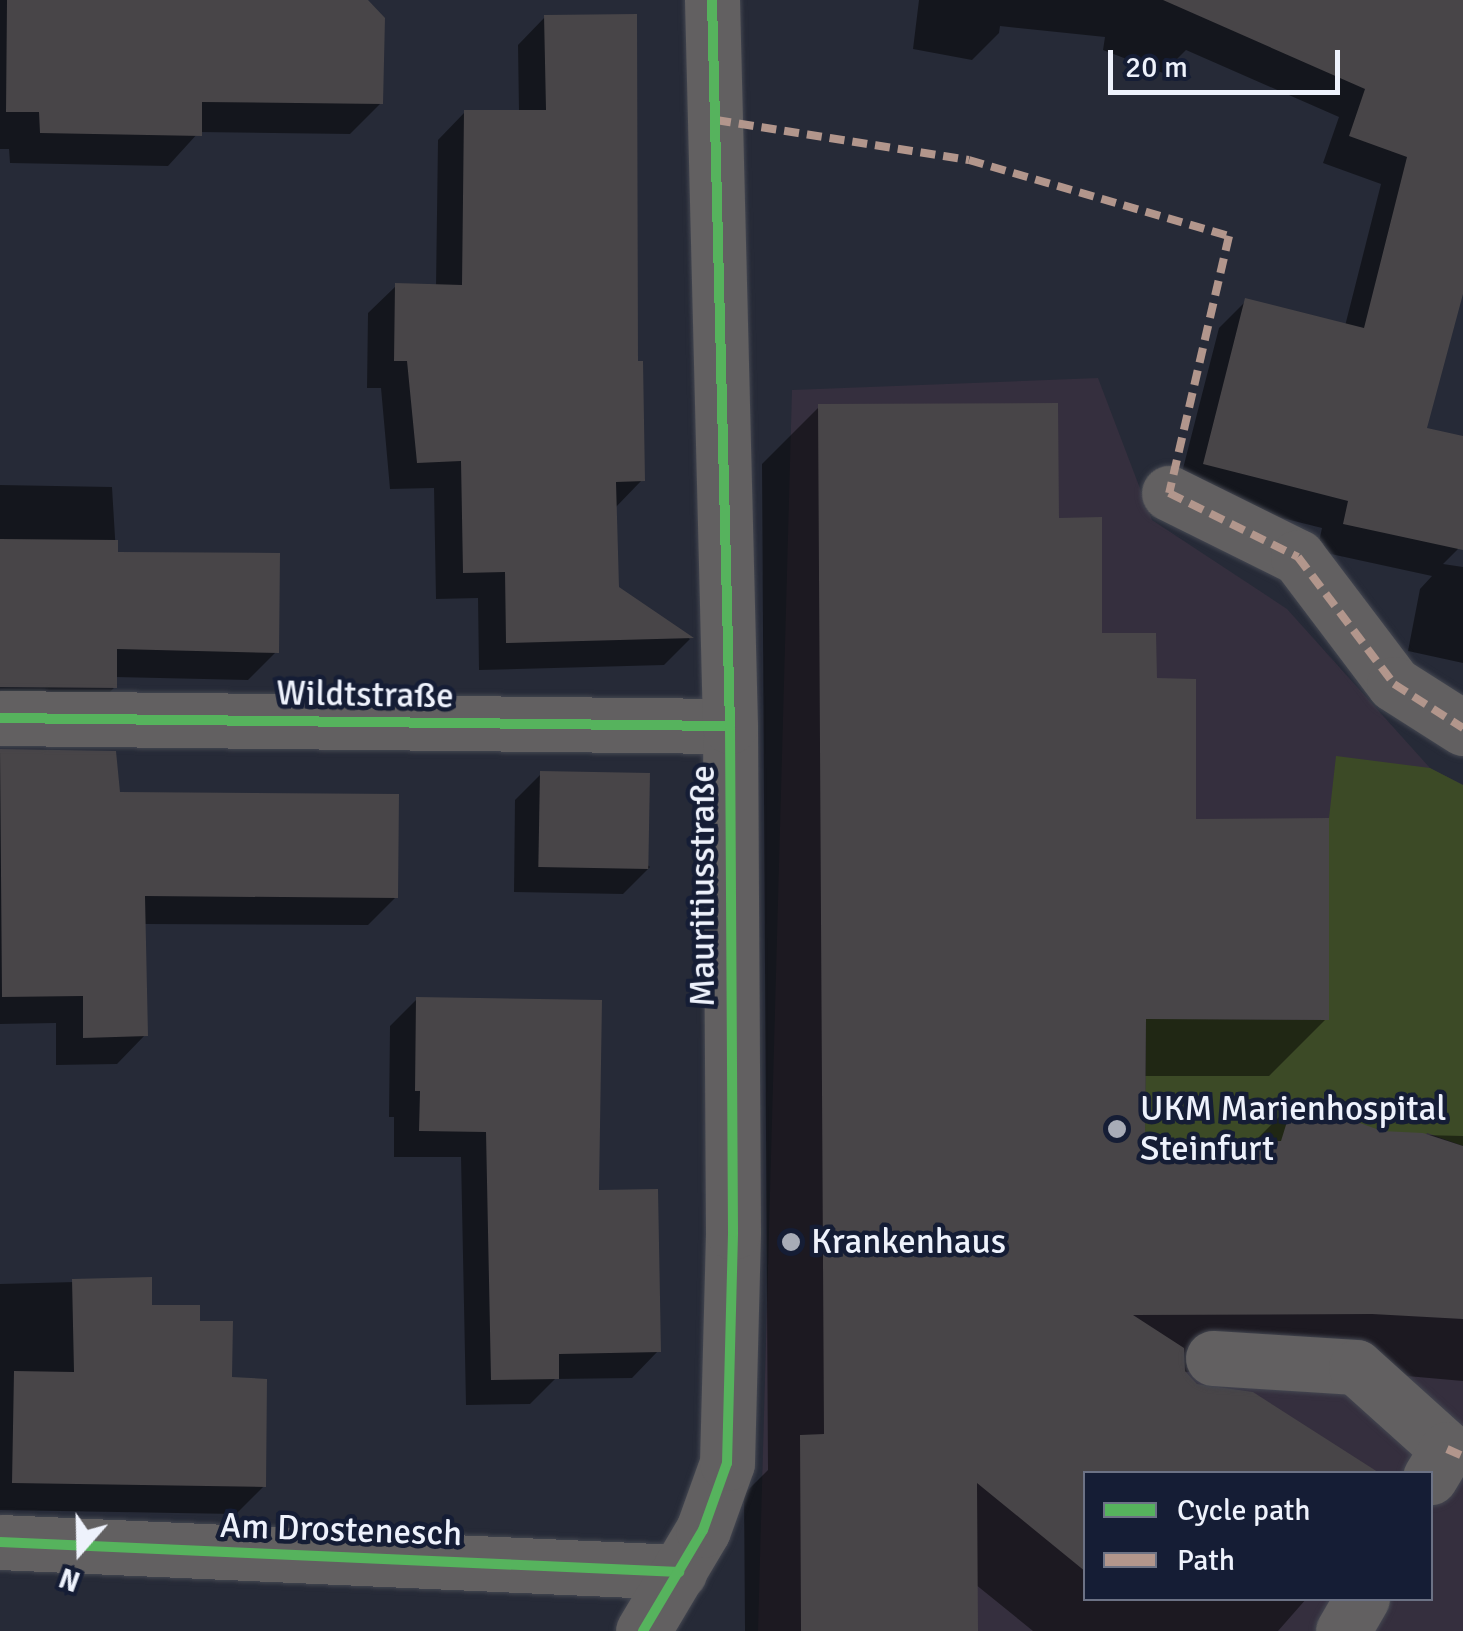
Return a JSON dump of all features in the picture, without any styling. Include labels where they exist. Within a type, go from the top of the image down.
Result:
[{"type":"street","name":"Mauritiusstraße","points":[[642,1631],[703,1530],[726,1463],[733,1232],[730,726],[712,0]]},
{"type":"street","points":[[1169,493],[1298,557],[1394,684],[1463,728]]},
{"type":"street","points":[[1339,677],[1394,684]]},
{"type":"street","name":"Wildtstraße","points":[[0,718],[730,726]]},
{"type":"street","points":[[1214,1358],[1356,1368],[1447,1449],[1433,1473]]},
{"type":"street","name":"Am Drostenesch","points":[[0,1542],[679,1572]]},
{"type":"street","points":[[1343,1631],[1360,1601]]},
{"type":"shaded area","name":"UKM Marienhospital Steinfurt","points":[[1098,378],[1152,520],[1287,609],[1430,768],[1463,785],[1463,1631],[758,1631],[792,390]]},
{"type":"green space","points":[[1336,756],[1430,768],[1463,785],[1463,1146],[1427,1133],[1420,1144],[1145,1141],[1146,999],[1189,1019],[1329,1020],[1329,818]]},
{"type":"building","points":[[7,0],[368,0],[385,18],[383,104],[202,102],[202,136],[40,133],[39,112],[6,112]]},
{"type":"building","points":[[1163,0],[1463,0],[1463,294],[1427,428],[1463,436],[1463,550],[1343,524],[1348,501],[1203,464],[1245,298],[1364,328],[1407,157],[1349,136],[1365,89]]},
{"type":"building","points":[[637,14],[638,361],[643,361],[645,481],[616,482],[619,587],[694,638],[506,643],[505,572],[463,573],[461,461],[417,463],[407,361],[394,361],[395,283],[462,285],[464,110],[546,110],[544,15]]},
{"type":"building","name":"UKM Marienhospital Steinfurt","points":[[1058,403],[1059,518],[1102,517],[1102,633],[1156,633],[1157,678],[1196,679],[1196,819],[1329,818],[1329,1020],[1146,1019],[1145,1141],[1281,1141],[1294,1099],[1382,1131],[1423,1133],[1463,1146],[1463,1319],[1372,1314],[1133,1315],[1184,1348],[1185,1371],[1197,1384],[1253,1392],[1376,1471],[1083,1471],[1083,1570],[977,1483],[978,1631],[801,1631],[800,1435],[824,1434],[818,404]]},
{"type":"building","points":[[0,539],[118,540],[118,552],[280,553],[279,653],[117,649],[117,688],[0,687]]},
{"type":"building","points":[[0,749],[116,751],[120,792],[399,794],[398,898],[145,896],[148,1036],[83,1038],[83,996],[2,997]]},
{"type":"building","points":[[540,771],[650,773],[648,869],[538,867]]},
{"type":"building","points":[[416,997],[602,1000],[599,1190],[658,1189],[661,1352],[559,1354],[559,1379],[491,1380],[486,1132],[419,1131],[420,1091],[415,1091]]},
{"type":"building","points":[[152,1277],[152,1305],[200,1305],[200,1321],[233,1321],[232,1377],[267,1379],[266,1487],[12,1483],[14,1371],[74,1372],[72,1279]]},
{"type":"marked path","points":[[716,120],[969,160],[1229,236],[1169,493],[1298,557],[1394,684],[1463,728]]},
{"type":"marked path","points":[[1447,1449],[1463,1456]]},
{"type":"cycle path","points":[[643,1631],[703,1530],[727,1463],[733,1232],[730,726],[712,0]]},
{"type":"cycle path","points":[[0,718],[730,726]]},
{"type":"cycle path","points":[[0,1542],[679,1572]]},
{"type":"place","name":"UKM Marienhospital Steinfurt","points":[[1117,1129]]},
{"type":"place","name":"Krankenhaus","points":[[791,1242]]}]
